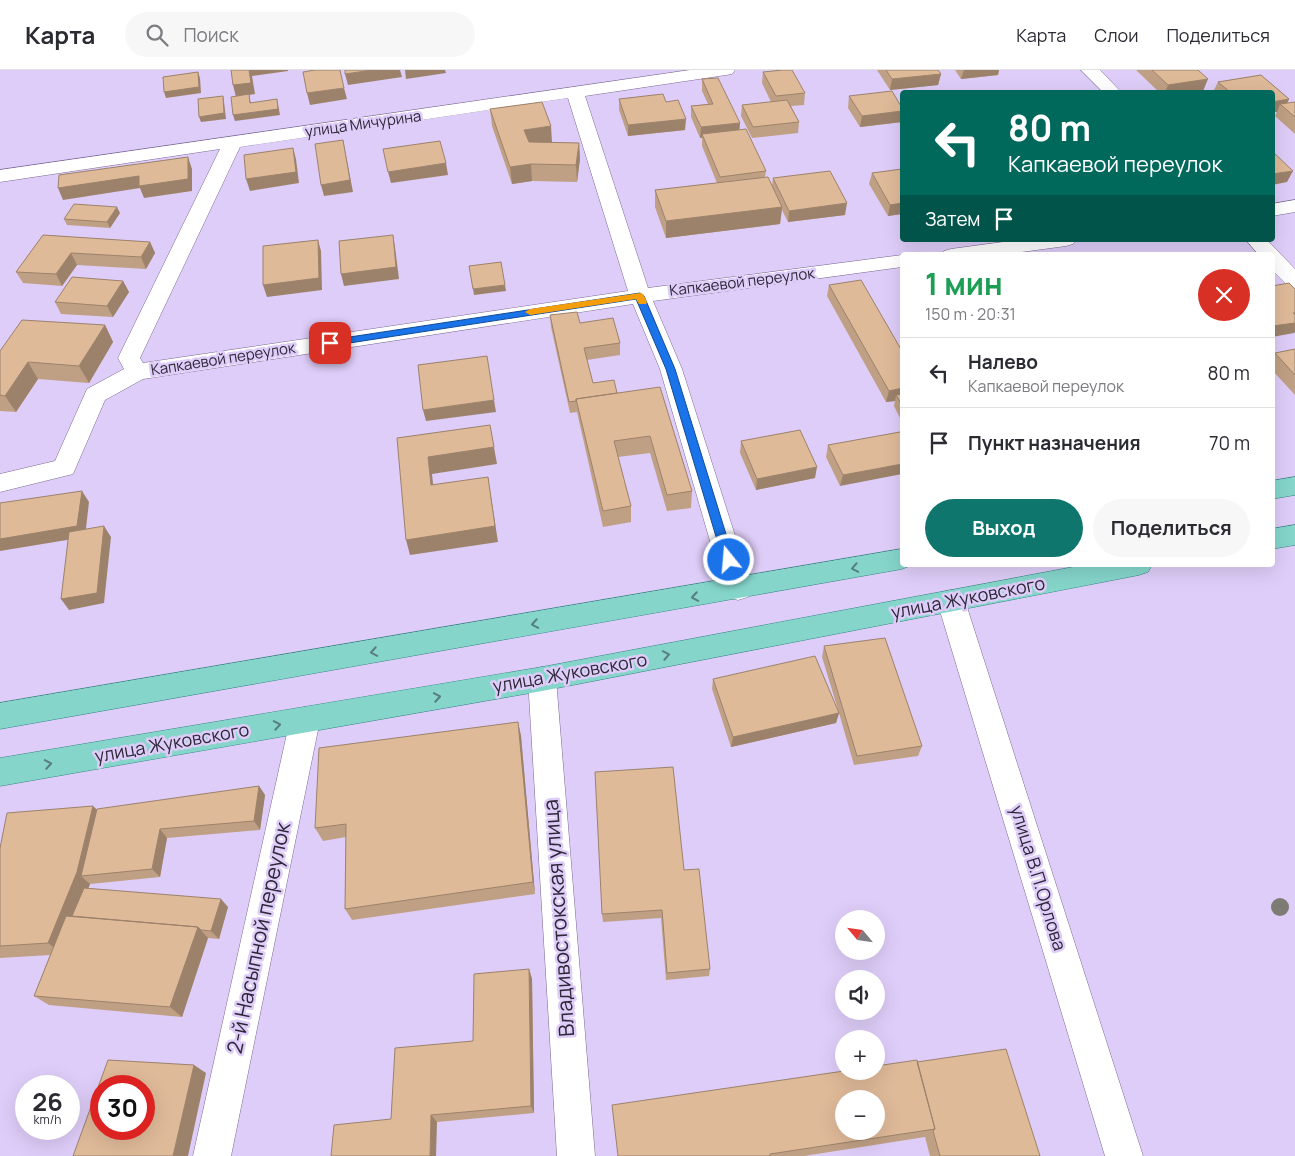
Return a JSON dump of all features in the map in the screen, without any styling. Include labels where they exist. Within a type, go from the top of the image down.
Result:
[{"type":"main road","points":[[1275,489],[1295,486]]},
{"type":"main road","points":[[1275,539],[1295,535]]},
{"type":"main road","points":[[0,716],[900,559]]},
{"type":"main road","name":"улица Жуковского","points":[[0,772],[542,679],[1129,567]]},
{"type":"street","name":"улица Мичурина","points":[[0,176],[726,70]]},
{"type":"street","points":[[1090,70],[1110,90]]},
{"type":"street","points":[[575,93],[640,296],[671,369],[738,589]]},
{"type":"street","points":[[0,483],[64,468],[95,395],[137,372],[129,358],[233,142]]},
{"type":"street","points":[[1275,209],[1295,206]]},
{"type":"street","points":[[974,252],[1051,242]]},
{"type":"street","points":[[1258,242],[1267,252]]},
{"type":"street","points":[[1275,260],[1295,281]]},
{"type":"street","name":"Капкаевой переулок","points":[[137,372],[640,296],[900,261]]},
{"type":"street","name":"улица В.П.Орлова","points":[[951,601],[1124,1156]]},
{"type":"street","name":"Владивостокская улица","points":[[542,679],[576,1156]]},
{"type":"street","name":"2-й Насыпной переулок","points":[[212,1156],[306,720]]},
{"type":"building","points":[[231,70],[249,70],[251,83],[233,85]]},
{"type":"building","points":[[340,70],[344,88],[307,93],[303,72]]},
{"type":"building","points":[[345,70],[372,70],[345,74]]},
{"type":"building","points":[[792,70],[805,93],[776,96],[763,72]]},
{"type":"building","points":[[886,70],[938,70],[941,74],[892,79]]},
{"type":"building","points":[[1152,70],[1198,70],[1208,79],[1168,85]]},
{"type":"building","points":[[198,72],[199,87],[164,92],[163,77]]},
{"type":"building","points":[[1261,75],[1289,99],[1275,101],[1275,90],[1228,90],[1218,82]]},
{"type":"building","points":[[718,78],[740,123],[701,127],[691,106],[713,104],[702,79]]},
{"type":"building","points":[[892,91],[900,105],[900,111],[862,116],[849,96]]},
{"type":"building","points":[[249,94],[250,103],[277,99],[278,109],[233,115],[231,97]]},
{"type":"building","points":[[663,94],[666,102],[678,100],[686,119],[628,125],[619,99]]},
{"type":"building","points":[[223,96],[224,113],[199,117],[198,99]]},
{"type":"building","points":[[787,100],[799,122],[753,127],[742,105]]},
{"type":"building","points":[[542,102],[551,126],[524,130],[529,142],[579,143],[576,165],[531,164],[510,167],[490,109]]},
{"type":"building","points":[[1295,102],[1295,117],[1280,104]]},
{"type":"building","points":[[746,129],[766,171],[720,177],[702,134]]},
{"type":"building","points":[[343,140],[350,180],[321,185],[315,144]]},
{"type":"building","points":[[440,141],[446,163],[388,172],[383,149]]},
{"type":"building","points":[[293,148],[296,172],[246,179],[244,155]]},
{"type":"building","points":[[1275,154],[1293,171],[1275,174]]},
{"type":"building","points":[[188,157],[188,179],[139,186],[139,176],[58,188],[59,175]]},
{"type":"building","points":[[900,169],[900,203],[890,205],[872,173]]},
{"type":"building","points":[[830,171],[847,203],[789,211],[773,178]]},
{"type":"building","points":[[768,177],[782,207],[666,221],[655,190]]},
{"type":"building","points":[[74,204],[117,207],[107,222],[64,219]]},
{"type":"building","points":[[43,235],[150,242],[141,257],[71,253],[56,274],[16,272]]},
{"type":"building","points":[[393,235],[396,267],[341,274],[339,241]]},
{"type":"building","points":[[318,240],[319,278],[263,285],[263,246]]},
{"type":"building","points":[[501,262],[505,285],[473,289],[469,266]]},
{"type":"building","points":[[72,277],[123,281],[107,306],[55,302]]},
{"type":"building","points":[[861,280],[900,348],[900,388],[889,391],[829,285]]},
{"type":"building","points":[[1289,283],[1295,289],[1295,313],[1293,313],[1295,315],[1295,323],[1275,326],[1275,285]]},
{"type":"building","points":[[577,312],[580,323],[613,318],[620,343],[584,348],[593,383],[614,380],[617,393],[576,399],[576,401],[569,402],[550,315]]},
{"type":"building","points":[[22,320],[105,325],[79,366],[28,362],[5,396],[0,395],[0,351]]},
{"type":"building","points":[[1295,349],[1295,375],[1275,353]]},
{"type":"building","points":[[487,356],[494,400],[423,410],[418,365]]},
{"type":"building","points":[[660,387],[692,491],[667,495],[650,436],[614,441],[631,506],[603,511],[576,399]]},
{"type":"building","points":[[490,425],[494,447],[428,457],[431,485],[488,477],[495,526],[406,540],[397,438]]},
{"type":"building","points":[[800,430],[817,467],[757,479],[741,441]]},
{"type":"building","points":[[900,432],[900,464],[843,475],[828,445]]},
{"type":"building","points":[[82,491],[77,526],[0,539],[0,503]]},
{"type":"building","points":[[104,526],[97,593],[61,599],[69,532]]},
{"type":"building","points":[[885,638],[922,746],[857,756],[824,646]]},
{"type":"building","points":[[815,656],[839,713],[733,737],[713,679]]},
{"type":"building","points":[[518,722],[533,882],[345,909],[346,824],[315,828],[319,748]]},
{"type":"building","points":[[673,767],[684,870],[699,869],[710,969],[667,973],[662,910],[602,914],[595,772]]},
{"type":"building","points":[[259,786],[254,821],[160,829],[152,869],[81,876],[97,809]]},
{"type":"building","points":[[93,806],[77,872],[48,943],[0,946],[0,848],[7,813]]},
{"type":"building","points":[[84,888],[221,899],[211,931],[201,930],[198,927],[72,916]]},
{"type":"building","points":[[66,916],[198,927],[170,1007],[34,996]]},
{"type":"building","points":[[529,969],[531,1106],[431,1115],[430,1156],[331,1156],[334,1125],[391,1119],[395,1048],[473,1041],[474,974]]},
{"type":"building","points":[[1006,1049],[1040,1156],[940,1156],[933,1131],[935,1129],[917,1062]]},
{"type":"building","points":[[108,1060],[194,1065],[173,1156],[73,1156],[90,1109],[90,1140],[155,1140],[155,1075],[103,1075]]},
{"type":"building","points":[[917,1060],[935,1129],[885,1137],[885,1090],[835,1090],[835,1140],[862,1140],[770,1154],[770,1156],[618,1156],[612,1105],[835,1072],[835,1080],[885,1080],[885,1065]]},
{"type":"slow traffic","points":[[530,312],[640,296],[642,302]]},
{"type":"route","points":[[330,343],[640,296],[671,369],[729,560]]}]
